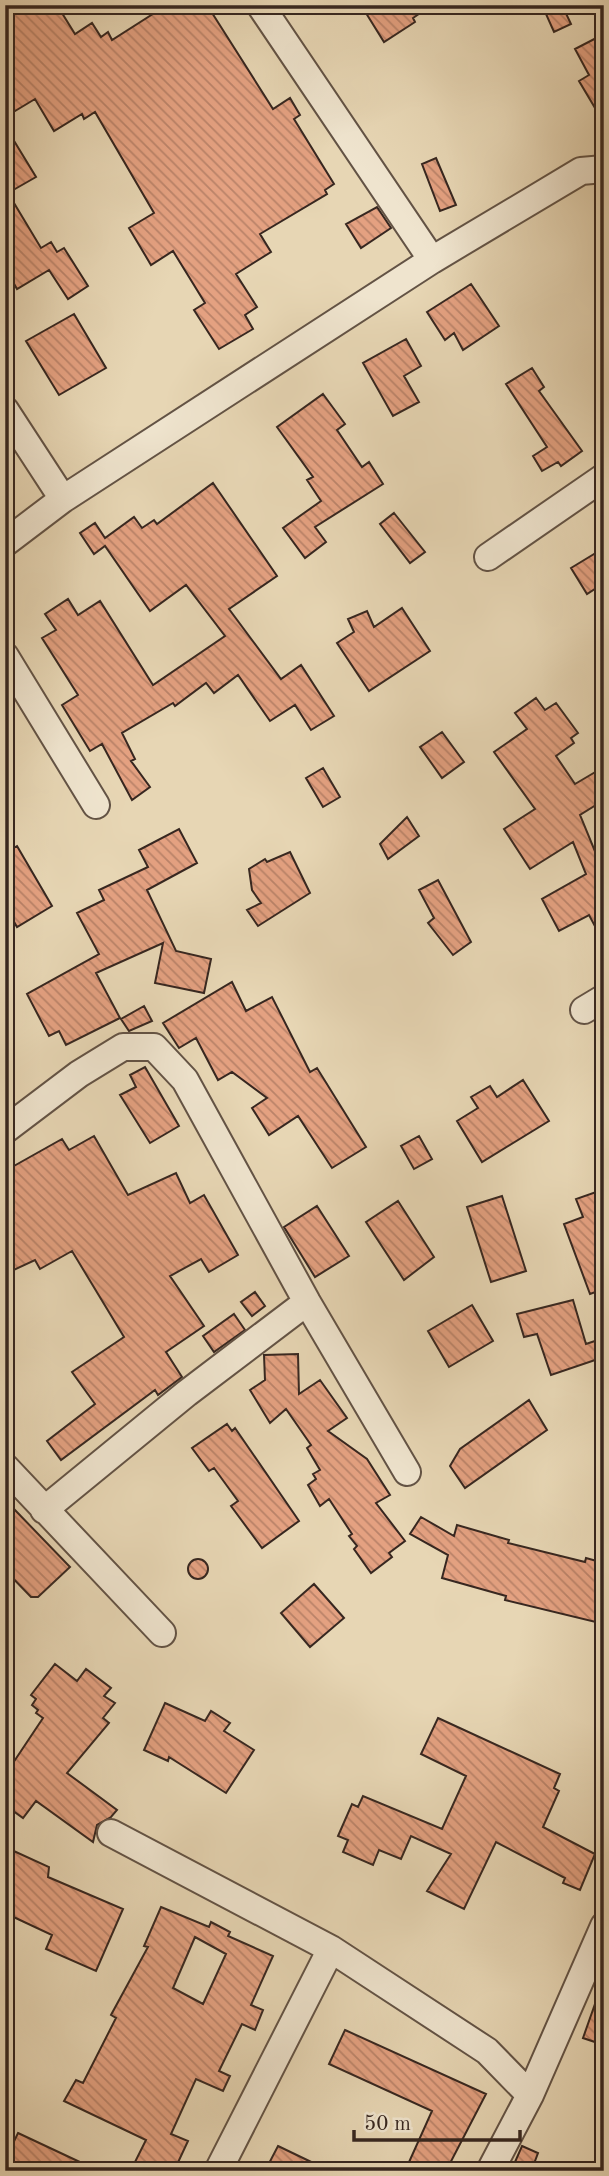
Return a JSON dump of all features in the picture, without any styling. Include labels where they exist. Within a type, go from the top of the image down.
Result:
[{"type":"street","points":[[260,5],[432,260]]},
{"type":"street","points":[[5,543],[63,499],[432,260],[581,171],[604,169]]},
{"type":"street","points":[[5,410],[63,499]]},
{"type":"street","points":[[488,557],[604,477]]},
{"type":"street","points":[[5,656],[96,805]]},
{"type":"street","points":[[5,1130],[79,1074],[123,1047],[154,1047],[185,1080],[307,1302],[408,1472]]},
{"type":"street","points":[[44,1510],[187,1393],[307,1302]]},
{"type":"street","points":[[5,1467],[162,1633]]},
{"type":"street","points":[[111,1833],[331,1949],[487,2051],[530,2095]]},
{"type":"street","points":[[490,2171],[530,2095],[604,1926]]},
{"type":"street","points":[[218,2171],[331,1949]]},
{"type":"building","points":[[5,5],[57,5],[75,34],[92,23],[101,37],[108,32],[112,40],[167,5],[207,5],[273,109],[290,98],[300,115],[294,119],[334,184],[325,190],[327,194],[260,234],[271,252],[236,274],[257,307],[245,315],[253,329],[219,349],[194,310],[205,303],[173,251],[151,265],[129,228],[154,213],[95,112],[84,119],[82,114],[54,131],[35,99],[5,117]]},
{"type":"building","points":[[361,5],[432,5],[413,18],[415,22],[384,42]]},
{"type":"building","points":[[542,5],[562,5],[571,24],[554,32]]},
{"type":"building","points":[[604,34],[604,123],[579,81],[589,75],[575,49]]},
{"type":"building","points":[[5,126],[36,177],[8,193],[41,248],[51,242],[57,252],[64,248],[88,286],[68,299],[49,270],[17,289],[13,282],[5,287]]},
{"type":"building","points":[[436,158],[456,205],[440,211],[422,164]]},
{"type":"building","points":[[377,207],[391,228],[361,248],[346,224]]},
{"type":"building","points":[[471,284],[499,326],[463,350],[454,333],[445,340],[427,312]]},
{"type":"building","points":[[74,314],[106,368],[59,395],[26,341]]},
{"type":"building","points":[[406,339],[421,366],[404,376],[419,402],[393,416],[363,363]]},
{"type":"building","points":[[532,368],[544,387],[539,391],[582,451],[561,466],[558,462],[542,471],[533,456],[547,447],[506,384]]},
{"type":"building","points":[[323,394],[345,424],[337,430],[362,467],[369,462],[383,484],[315,527],[326,542],[305,558],[283,528],[321,501],[307,480],[313,477],[277,427]]},
{"type":"building","points":[[213,483],[277,576],[229,609],[281,679],[301,665],[334,716],[311,730],[295,705],[270,721],[238,675],[214,693],[206,683],[175,706],[173,703],[122,733],[135,759],[131,761],[150,787],[132,800],[102,744],[90,751],[62,705],[78,695],[42,638],[56,630],[45,614],[68,599],[78,615],[100,601],[153,685],[225,636],[186,585],[150,611],[105,546],[94,554],[80,533],[95,523],[105,538],[134,517],[142,528],[154,520],[157,524]]},
{"type":"building","points":[[394,513],[425,552],[410,563],[380,524]]},
{"type":"building","points":[[604,548],[604,583],[587,594],[571,568]]},
{"type":"building","points":[[402,608],[430,651],[369,691],[337,643],[354,632],[348,619],[367,611],[374,627]]},
{"type":"building","points":[[536,698],[545,710],[556,703],[578,733],[571,738],[574,743],[556,756],[575,784],[597,771],[604,782],[604,800],[580,815],[601,866],[604,865],[604,943],[589,915],[559,931],[542,899],[586,874],[573,842],[530,869],[504,829],[535,809],[494,752],[527,729],[515,713]]},
{"type":"building","points":[[442,732],[464,762],[442,778],[420,747]]},
{"type":"building","points":[[323,768],[340,797],[323,807],[306,778]]},
{"type":"building","points":[[407,817],[419,836],[388,859],[380,844]]},
{"type":"building","points":[[179,829],[197,863],[147,890],[176,951],[211,959],[204,993],[155,983],[163,943],[96,973],[120,1018],[66,1045],[59,1031],[49,1036],[27,994],[99,954],[77,913],[104,900],[99,890],[148,867],[139,850]]},
{"type":"building","points":[[17,846],[52,906],[17,927],[5,906],[5,853]]},
{"type":"building","points":[[290,852],[310,893],[258,926],[247,910],[261,903],[252,890],[249,869],[265,859],[267,862]]},
{"type":"building","points":[[438,880],[471,942],[453,955],[428,923],[434,918],[419,890]]},
{"type":"building","points":[[232,982],[246,1011],[272,997],[310,1072],[317,1068],[366,1147],[332,1168],[298,1116],[269,1135],[252,1108],[267,1098],[232,1072],[218,1080],[196,1038],[179,1048],[163,1023]]},
{"type":"building","points":[[144,1006],[152,1021],[129,1031],[121,1019]]},
{"type":"building","points":[[145,1067],[179,1126],[150,1143],[120,1095],[136,1087],[130,1075]]},
{"type":"building","points":[[523,1080],[549,1121],[482,1162],[457,1121],[478,1108],[471,1097],[490,1086],[497,1097]]},
{"type":"building","points":[[94,1136],[128,1195],[176,1173],[190,1203],[204,1195],[238,1255],[209,1272],[201,1259],[170,1276],[204,1326],[166,1352],[182,1377],[158,1395],[155,1390],[61,1460],[47,1441],[95,1404],[72,1372],[124,1337],[72,1251],[40,1269],[35,1260],[5,1274],[5,1171],[62,1139],[69,1150]]},
{"type":"building","points":[[419,1136],[432,1159],[414,1169],[401,1146]]},
{"type":"building","points":[[599,1191],[604,1204],[604,1289],[590,1294],[564,1224],[583,1217],[576,1199]]},
{"type":"building","points":[[502,1196],[526,1271],[491,1282],[467,1207]]},
{"type":"building","points":[[398,1201],[434,1257],[404,1280],[366,1222]]},
{"type":"building","points":[[317,1206],[349,1256],[315,1277],[284,1227]]},
{"type":"building","points":[[255,1292],[265,1306],[252,1316],[241,1302]]},
{"type":"building","points":[[573,1300],[586,1344],[604,1338],[604,1357],[551,1375],[537,1334],[524,1337],[517,1314]]},
{"type":"building","points":[[472,1305],[493,1341],[449,1367],[428,1331]]},
{"type":"building","points":[[234,1314],[245,1330],[214,1352],[203,1336]]},
{"type":"building","points":[[298,1354],[299,1394],[320,1380],[347,1418],[328,1431],[367,1459],[390,1495],[376,1503],[405,1541],[389,1553],[392,1557],[371,1573],[354,1549],[357,1546],[349,1536],[352,1534],[329,1499],[320,1506],[308,1485],[316,1479],[313,1474],[320,1470],[307,1448],[311,1445],[286,1409],[270,1423],[250,1390],[265,1380],[264,1355]]},
{"type":"building","points":[[529,1400],[547,1430],[465,1488],[450,1466],[460,1449]]},
{"type":"building","points":[[227,1424],[232,1431],[235,1428],[299,1521],[262,1548],[231,1506],[238,1501],[214,1468],[209,1471],[192,1448]]},
{"type":"building","points":[[14,1509],[70,1567],[38,1597],[31,1597],[5,1570],[5,1518]]},
{"type":"building","points":[[421,1517],[454,1536],[457,1525],[509,1540],[508,1543],[585,1562],[586,1558],[604,1563],[604,1624],[505,1600],[506,1596],[442,1578],[448,1555],[410,1534]]},
{"type":"building","points":[[198,1559],[205,1562],[208,1569],[205,1576],[198,1579],[191,1576],[188,1569],[191,1562]]},
{"type":"building","points":[[314,1584],[344,1618],[310,1647],[281,1613]]},
{"type":"building","points":[[55,1664],[77,1681],[86,1669],[111,1688],[104,1696],[115,1703],[103,1718],[109,1723],[67,1773],[117,1810],[97,1825],[93,1842],[36,1801],[23,1818],[5,1805],[5,1775],[43,1718],[36,1713],[38,1710],[32,1705],[36,1699],[31,1695]]},
{"type":"building","points":[[165,1703],[205,1721],[211,1711],[230,1723],[224,1731],[254,1750],[226,1793],[169,1757],[168,1761],[144,1750]]},
{"type":"building","points":[[438,1718],[560,1774],[554,1788],[559,1791],[543,1827],[595,1854],[580,1890],[563,1883],[565,1878],[496,1842],[464,1909],[427,1891],[451,1854],[411,1836],[401,1859],[379,1850],[373,1865],[343,1852],[348,1840],[338,1836],[352,1804],[358,1807],[363,1796],[442,1829],[466,1776],[421,1754]]},
{"type":"building","points":[[5,1847],[49,1867],[48,1877],[123,1909],[96,1971],[46,1949],[52,1935],[5,1913]]},
{"type":"building","points":[[161,1907],[209,1927],[211,1922],[230,1932],[228,1936],[273,1956],[251,2005],[263,2010],[255,2030],[242,2024],[219,2071],[230,2076],[223,2091],[196,2079],[171,2134],[188,2141],[174,2171],[149,2171],[134,2164],[146,2140],[64,2101],[76,2080],[83,2083],[116,2018],[111,2015],[148,1947],[144,1946]],"holes":[[[195,1937],[226,1954],[203,2004],[173,1988]]]},
{"type":"building","points":[[601,1987],[604,1987],[604,2045],[583,2038]]},
{"type":"building","points":[[345,2030],[486,2094],[446,2171],[405,2171],[432,2111],[329,2064]]},
{"type":"building","points":[[18,2133],[99,2171],[5,2171],[5,2160]]},
{"type":"building","points":[[278,2146],[330,2171],[265,2171]]},
{"type":"building","points":[[522,2146],[538,2153],[532,2169],[515,2162]]}]
